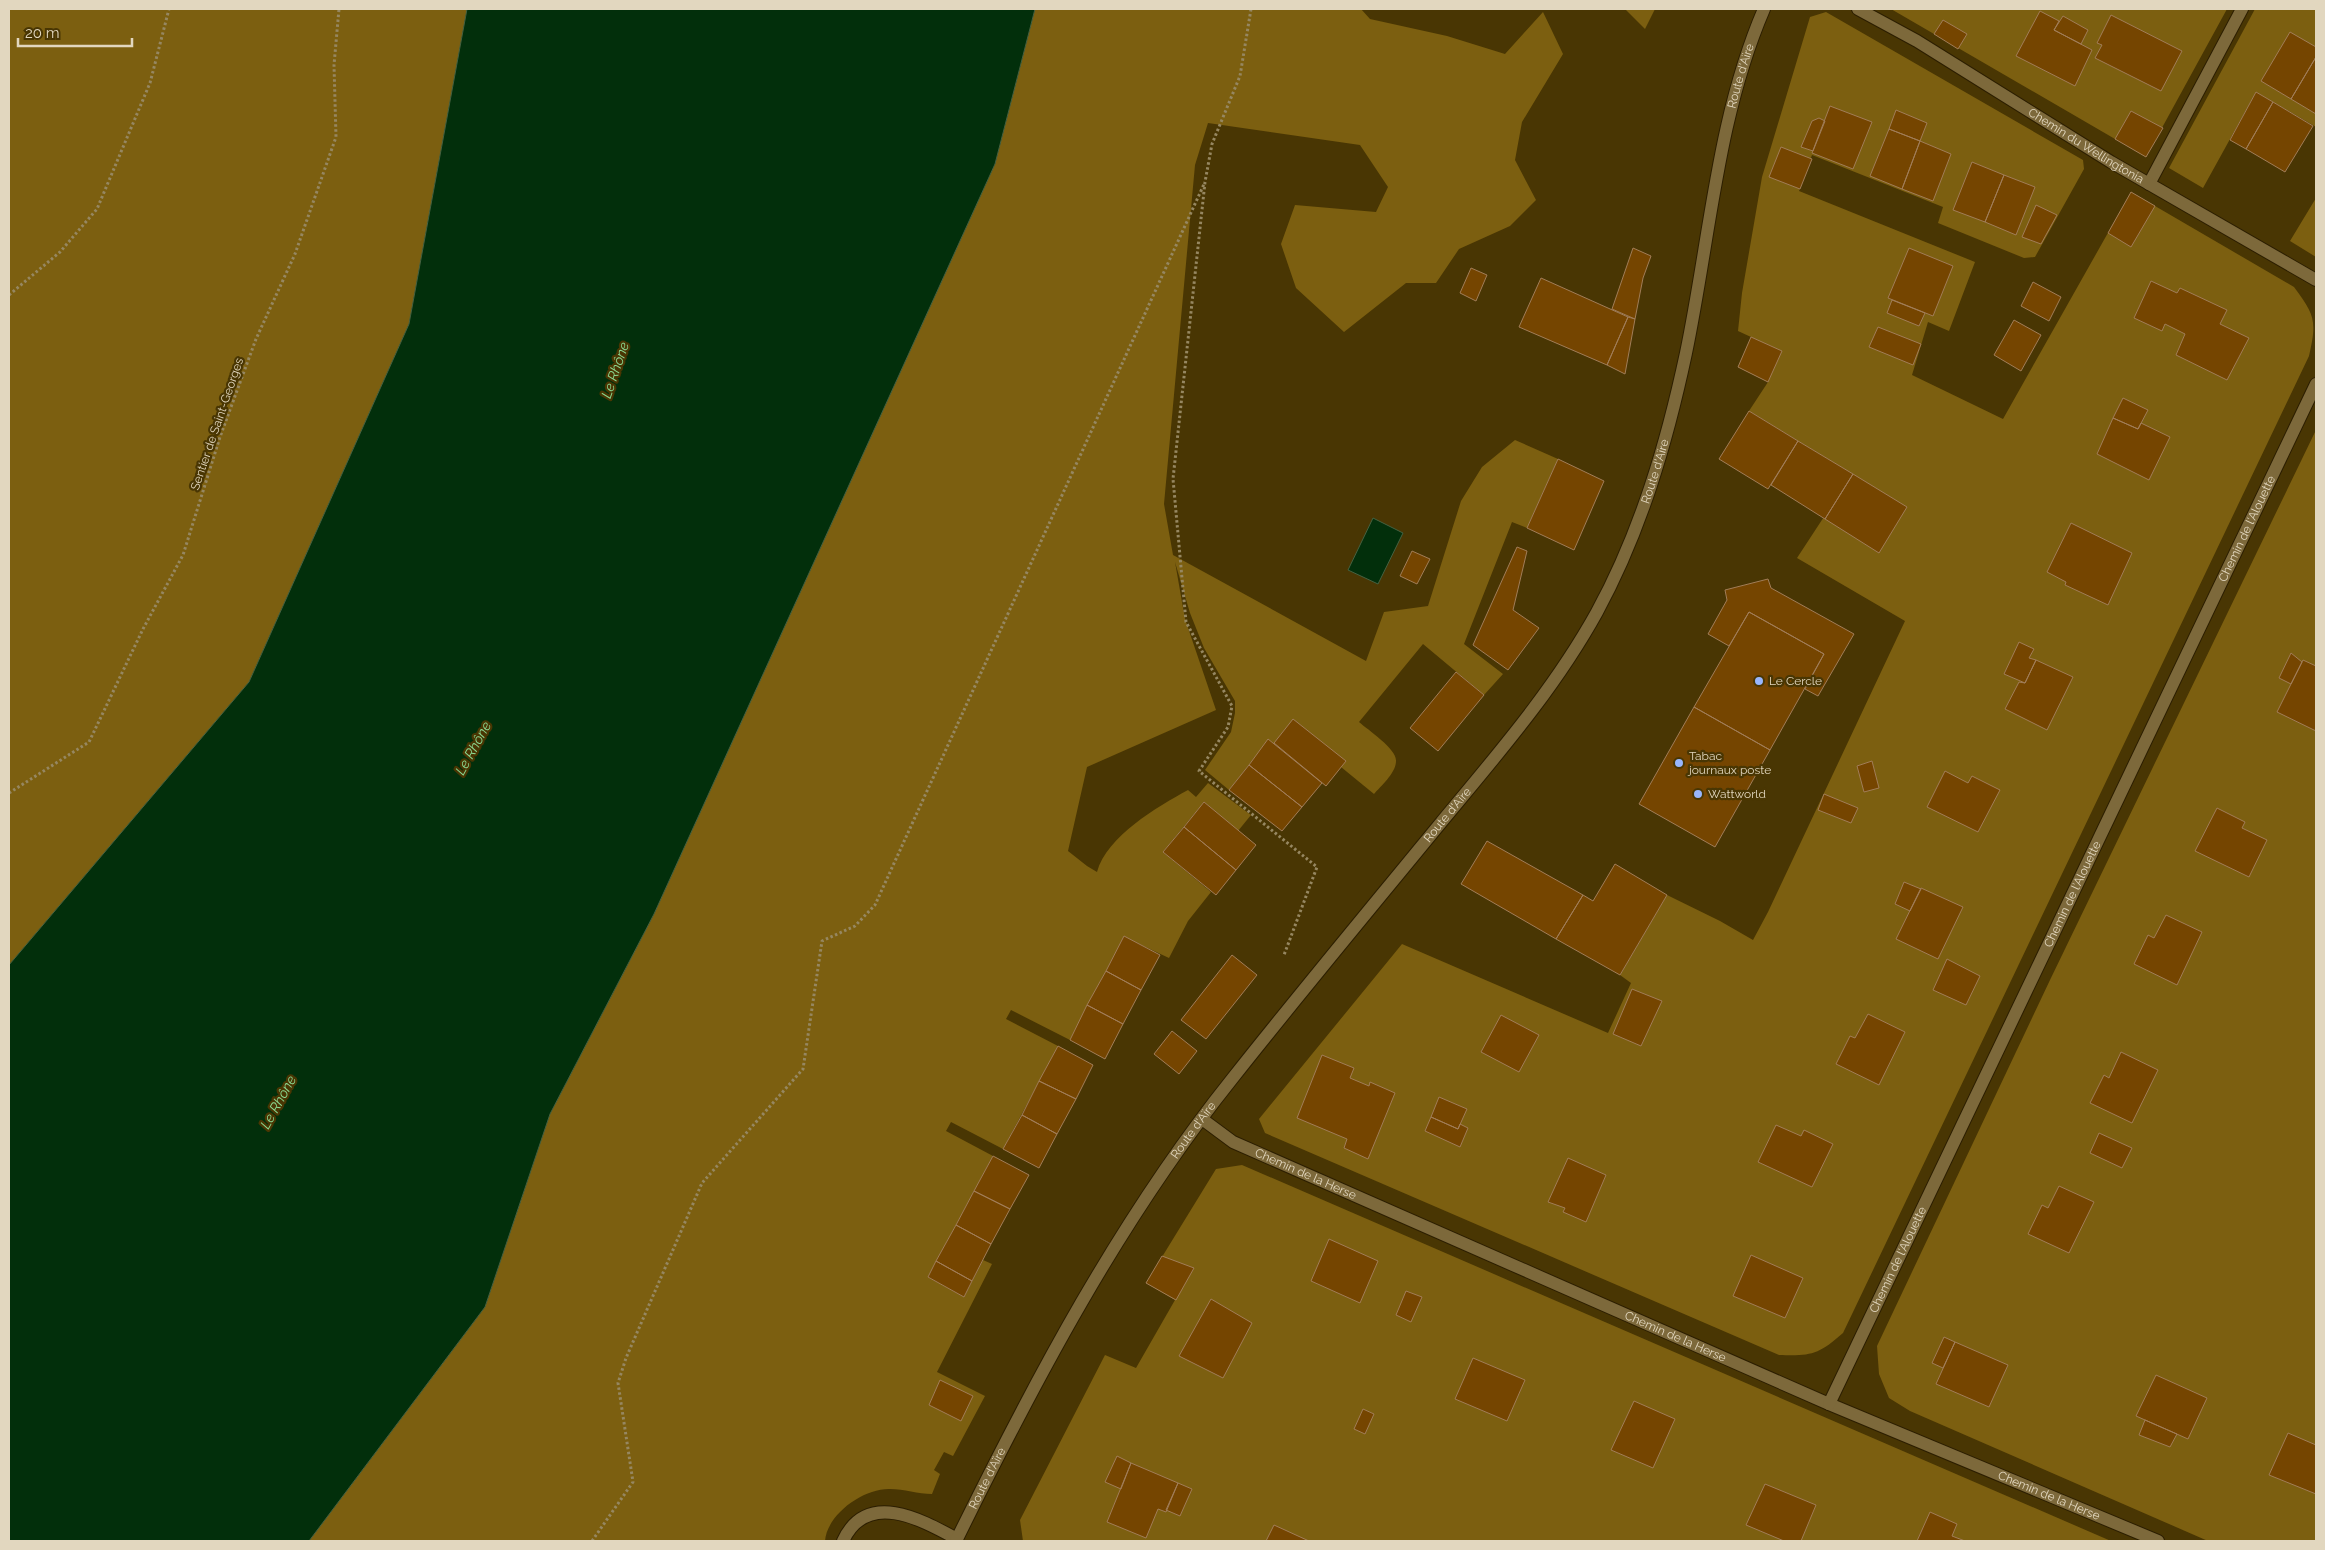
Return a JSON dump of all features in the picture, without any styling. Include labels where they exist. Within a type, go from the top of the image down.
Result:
[{"type":"street","name":"Route d'Aïre","points":[[958,1540],[1080,1302],[1157,1182],[1229,1082],[1539,703],[1598,609],[1627,551],[1662,452],[1686,351],[1726,129],[1739,78],[1764,9]]},
{"type":"street","name":"Chemin du Wellingtonia","points":[[1858,9],[1917,41],[2149,184],[2316,280]]},
{"type":"street","points":[[2149,184],[2242,9]]},
{"type":"street","name":"Chemin de l'Alouette","points":[[1829,1404],[2316,384]]},
{"type":"street","name":"Chemin de la Herse","points":[[1202,1119],[1233,1142],[1829,1404],[2158,1541]]},
{"type":"street","points":[[843,1541],[848,1531],[858,1522],[872,1514],[886,1512],[903,1513],[924,1521],[958,1540]]},
{"type":"path","points":[[9,295],[60,252],[97,209],[150,83],[169,9]]},
{"type":"path","name":"Sentier de Saint-Georges","points":[[9,793],[89,742],[143,629],[183,555],[220,437],[256,339],[295,254],[336,137],[334,65],[339,9]]},
{"type":"path","points":[[1251,9],[1240,76],[1212,144],[1205,182],[1173,479],[1186,622],[1232,706],[1228,727],[1200,771],[1317,867],[1284,955]]},
{"type":"path","points":[[592,1541],[633,1482],[618,1383],[626,1358],[702,1183],[804,1069],[822,941],[855,926],[875,905],[1205,182]]},
{"type":"shaded area","points":[[9,9],[467,9],[409,324],[249,682],[9,965]]},
{"type":"shaded area","points":[[1035,9],[1361,9],[1370,19],[1447,36],[1505,54],[1543,12],[1563,54],[1522,122],[1515,160],[1536,200],[1510,226],[1459,249],[1436,283],[1406,283],[1344,332],[1296,288],[1281,244],[1295,205],[1376,212],[1388,187],[1360,145],[1208,123],[1195,165],[1164,504],[1173,555],[1366,661],[1384,612],[1428,606],[1461,501],[1482,467],[1515,440],[1558,459],[1527,528],[1512,522],[1464,644],[1503,674],[1484,695],[1423,644],[1359,722],[1387,745],[1395,756],[1394,770],[1374,794],[1341,767],[1326,786],[1269,740],[1229,790],[1205,770],[1231,732],[1235,713],[1235,701],[1204,648],[1190,613],[1175,562],[1185,619],[1216,710],[1087,767],[1068,851],[1097,872],[1111,846],[1135,824],[1188,790],[1196,797],[1208,783],[1251,815],[1238,831],[1204,802],[1163,852],[1211,892],[1188,921],[1169,958],[1124,937],[1070,1040],[1011,1010],[1006,1019],[1058,1046],[1003,1149],[951,1122],[946,1131],[993,1156],[928,1277],[964,1297],[983,1260],[992,1264],[937,1372],[985,1396],[953,1456],[944,1452],[934,1470],[940,1474],[932,1494],[890,1489],[869,1493],[849,1504],[840,1512],[832,1521],[825,1541],[309,1541],[485,1307],[550,1114],[654,914],[995,164]]},
{"type":"shaded area","points":[[1625,9],[1655,9],[1645,29]]},
{"type":"shaded area","points":[[1891,9],[2227,9],[2146,157]]},
{"type":"shaded area","points":[[2255,9],[2316,9],[2316,127],[2256,92],[2203,188],[2169,168]]},
{"type":"shaded area","points":[[1826,12],[2083,160],[2084,169],[2035,257],[2024,258],[1938,223],[1943,207],[1812,155],[1799,191],[1975,262],[1949,331],[1928,322],[1912,375],[2003,419],[2131,192],[2294,287],[2310,312],[2313,334],[2309,356],[1843,1333],[1827,1346],[1814,1353],[1779,1355],[1265,1133],[1259,1119],[1402,944],[1608,1033],[1631,983],[1620,975],[1667,895],[1720,921],[1753,940],[1768,912],[1905,621],[1797,558],[1852,474],[1749,411],[1768,382],[1738,367],[1751,337],[1738,331],[1742,293],[1762,177],[1810,17]]},
{"type":"shaded area","points":[[2316,198],[2316,257],[2290,241]]},
{"type":"shaded area","points":[[2316,430],[2316,1541],[2208,1541],[1910,1411],[1889,1398],[1879,1374],[1877,1346],[2050,980]]},
{"type":"shaded area","points":[[1242,1165],[2111,1541],[1023,1541],[1020,1520],[1105,1355],[1136,1368],[1175,1300],[1146,1283],[1216,1169]]},
{"type":"water","name":"Le Rhône","points":[[467,9],[1035,9],[995,164],[654,914],[550,1114],[485,1307],[309,1541],[9,1541],[9,965],[249,682],[409,324]]},
{"type":"water","points":[[1373,518],[1403,533],[1378,584],[1348,570]]},
{"type":"building","points":[[2040,11],[2059,21],[2054,30],[2092,50],[2075,86],[2016,56]]},
{"type":"building","points":[[2111,15],[2182,51],[2161,91],[2095,58],[2102,45],[2097,43]]},
{"type":"building","points":[[2063,16],[2088,30],[2081,44],[2054,30]]},
{"type":"building","points":[[1943,20],[1967,34],[1958,49],[1934,34]]},
{"type":"building","points":[[2290,32],[2316,47],[2316,57],[2291,99],[2261,81]]},
{"type":"building","points":[[2316,57],[2316,114],[2291,99]]},
{"type":"building","points":[[2256,92],[2273,102],[2246,149],[2230,140]]},
{"type":"building","points":[[2273,102],[2313,126],[2285,172],[2246,149]]},
{"type":"building","points":[[1830,106],[1872,122],[1853,169],[1812,153]]},
{"type":"building","points":[[1896,110],[1927,123],[1920,141],[1889,129]]},
{"type":"building","points":[[2131,111],[2163,128],[2146,157],[2115,139]]},
{"type":"building","points":[[1819,118],[1825,121],[1813,151],[1801,147],[1812,121]]},
{"type":"building","points":[[1889,129],[1920,141],[1902,189],[1870,176]]},
{"type":"building","points":[[1920,141],[1951,154],[1933,201],[1902,189]]},
{"type":"building","points":[[1781,147],[1812,159],[1800,189],[1769,177]]},
{"type":"building","points":[[1972,162],[2004,175],[1985,222],[1953,210]]},
{"type":"building","points":[[2004,175],[2035,187],[2016,235],[1985,222]]},
{"type":"building","points":[[2131,192],[2155,206],[2131,247],[2108,233]]},
{"type":"building","points":[[2036,205],[2057,215],[2041,244],[2022,237]]},
{"type":"building","points":[[1633,248],[1651,256],[1643,278],[1635,319],[1612,309]]},
{"type":"building","points":[[1909,248],[1953,266],[1933,316],[1888,298]]},
{"type":"building","points":[[1471,268],[1487,275],[1476,301],[1460,293]]},
{"type":"building","points":[[1541,278],[1628,317],[1607,365],[1519,327]]},
{"type":"building","points":[[2151,281],[2177,293],[2180,288],[2227,310],[2220,324],[2249,338],[2227,380],[2176,355],[2185,334],[2165,324],[2162,331],[2134,318]]},
{"type":"building","points":[[2033,282],[2061,297],[2049,321],[2021,306]]},
{"type":"building","points":[[1892,300],[1925,313],[1919,326],[1887,313]]},
{"type":"building","points":[[1628,317],[1635,319],[1625,374],[1607,365]]},
{"type":"building","points":[[2014,320],[2041,335],[2021,371],[1994,355]]},
{"type":"building","points":[[1878,327],[1921,344],[1913,365],[1869,347]]},
{"type":"building","points":[[1751,337],[1782,351],[1768,382],[1738,367]]},
{"type":"building","points":[[2123,398],[2148,410],[2138,429],[2113,418]]},
{"type":"building","points":[[1749,411],[1798,441],[1768,489],[1719,459]]},
{"type":"building","points":[[2113,418],[2138,429],[2141,423],[2170,437],[2149,480],[2097,454]]},
{"type":"building","points":[[1798,441],[1853,474],[1825,519],[1771,485]]},
{"type":"building","points":[[1558,459],[1604,481],[1574,550],[1527,528]]},
{"type":"building","points":[[1853,474],[1907,507],[1879,553],[1825,519]]},
{"type":"building","points":[[2071,523],[2132,553],[2108,605],[2065,585],[2066,582],[2047,572]]},
{"type":"building","points":[[1517,547],[1527,551],[1513,610],[1539,628],[1508,670],[1473,645]]},
{"type":"building","points":[[1412,551],[1430,559],[1417,584],[1400,576]]},
{"type":"building","points":[[1768,579],[1771,588],[1854,634],[1818,696],[1805,689],[1824,654],[1749,612],[1729,646],[1708,634],[1727,600],[1725,590]]},
{"type":"building","points":[[1749,612],[1824,654],[1770,750],[1694,707]]},
{"type":"building","points":[[2019,642],[2034,649],[2029,658],[2036,660],[2025,683],[2004,674]]},
{"type":"building","points":[[2291,653],[2302,662],[2291,684],[2279,678]]},
{"type":"building","points":[[2036,660],[2073,677],[2047,730],[2005,709],[2019,682],[2025,683]]},
{"type":"building","points":[[2303,660],[2316,666],[2316,731],[2277,712]]},
{"type":"building","points":[[1456,672],[1484,695],[1438,751],[1410,728]]},
{"type":"building","points":[[1694,707],[1770,750],[1715,847],[1639,804]]},
{"type":"building","points":[[1293,719],[1346,761],[1326,786],[1274,743]]},
{"type":"building","points":[[1268,739],[1322,783],[1302,807],[1249,765]]},
{"type":"building","points":[[1872,761],[1879,788],[1864,792],[1857,766]]},
{"type":"building","points":[[1249,765],[1302,807],[1282,831],[1229,790]]},
{"type":"building","points":[[1945,771],[1968,783],[1972,776],[2000,790],[1978,832],[1927,807]]},
{"type":"building","points":[[1824,794],[1858,808],[1851,823],[1818,810]]},
{"type":"building","points":[[1204,802],[1256,845],[1236,870],[1184,827]]},
{"type":"building","points":[[2217,808],[2245,822],[2242,828],[2267,840],[2249,877],[2195,851]]},
{"type":"building","points":[[1184,827],[1236,870],[1216,895],[1163,852]]},
{"type":"building","points":[[1487,841],[1583,895],[1556,939],[1461,884]]},
{"type":"building","points":[[1615,864],[1667,895],[1620,975],[1556,939],[1583,895],[1593,901]]},
{"type":"building","points":[[1904,882],[1921,889],[1910,911],[1895,904]]},
{"type":"building","points":[[1921,888],[1963,907],[1938,959],[1896,939]]},
{"type":"building","points":[[2166,915],[2202,932],[2177,985],[2134,964],[2148,935],[2154,938]]},
{"type":"building","points":[[1124,936],[1160,955],[1141,990],[1106,971]]},
{"type":"building","points":[[1232,955],[1257,975],[1206,1039],[1181,1020]]},
{"type":"building","points":[[1947,959],[1980,976],[1966,1005],[1933,990]]},
{"type":"building","points":[[1106,971],[1141,990],[1123,1024],[1087,1005]]},
{"type":"building","points":[[1632,989],[1662,1001],[1641,1046],[1613,1034]]},
{"type":"building","points":[[1087,1005],[1123,1024],[1105,1059],[1070,1040]]},
{"type":"building","points":[[1868,1014],[1905,1032],[1879,1085],[1836,1064],[1850,1036],[1855,1038]]},
{"type":"building","points":[[1501,1015],[1539,1035],[1519,1072],[1481,1052]]},
{"type":"building","points":[[1172,1031],[1197,1051],[1179,1074],[1154,1054]]},
{"type":"building","points":[[1058,1046],[1093,1065],[1076,1099],[1039,1081]]},
{"type":"building","points":[[2121,1052],[2158,1070],[2132,1123],[2090,1103],[2104,1075],[2109,1078]]},
{"type":"building","points":[[1322,1055],[1354,1068],[1350,1078],[1369,1086],[1370,1082],[1395,1093],[1368,1159],[1344,1148],[1347,1139],[1297,1118]]},
{"type":"building","points":[[1039,1081],[1076,1099],[1057,1134],[1022,1115]]},
{"type":"building","points":[[1439,1097],[1467,1109],[1458,1129],[1431,1117]]},
{"type":"building","points":[[1022,1115],[1057,1134],[1039,1168],[1003,1149]]},
{"type":"building","points":[[1431,1117],[1458,1129],[1460,1124],[1468,1128],[1460,1147],[1425,1131]]},
{"type":"building","points":[[1776,1125],[1801,1136],[1804,1130],[1833,1144],[1812,1187],[1758,1162]]},
{"type":"building","points":[[2099,1133],[2132,1148],[2122,1168],[2090,1153]]},
{"type":"building","points":[[993,1156],[1029,1175],[1010,1209],[974,1191]]},
{"type":"building","points":[[1568,1158],[1606,1175],[1586,1222],[1563,1212],[1565,1208],[1548,1202]]},
{"type":"building","points":[[2059,1186],[2094,1202],[2069,1253],[2028,1234],[2042,1205],[2048,1208]]},
{"type":"building","points":[[974,1191],[1010,1209],[991,1244],[956,1225]]},
{"type":"building","points":[[956,1225],[991,1244],[972,1281],[936,1261]]},
{"type":"building","points":[[1329,1239],[1378,1261],[1360,1303],[1311,1281]]},
{"type":"building","points":[[1751,1255],[1803,1278],[1785,1318],[1733,1296]]},
{"type":"building","points":[[1162,1256],[1194,1268],[1176,1300],[1146,1283]]},
{"type":"building","points":[[936,1261],[972,1281],[964,1297],[928,1277]]},
{"type":"building","points":[[1406,1291],[1422,1297],[1411,1322],[1396,1315]]},
{"type":"building","points":[[1211,1299],[1252,1323],[1223,1378],[1179,1356]]},
{"type":"building","points":[[1944,1337],[1955,1342],[1943,1368],[1932,1363]]},
{"type":"building","points":[[1955,1342],[2008,1365],[1989,1407],[1936,1384]]},
{"type":"building","points":[[1473,1358],[1525,1380],[1507,1421],[1455,1399]]},
{"type":"building","points":[[2156,1375],[2207,1398],[2188,1439],[2136,1416]]},
{"type":"building","points":[[940,1380],[973,1396],[961,1421],[929,1405]]},
{"type":"building","points":[[1634,1401],[1675,1419],[1653,1468],[1611,1450]]},
{"type":"building","points":[[1363,1409],[1374,1414],[1365,1434],[1354,1429]]},
{"type":"building","points":[[2145,1420],[2177,1434],[2170,1447],[2139,1435]]},
{"type":"building","points":[[2288,1433],[2316,1445],[2316,1494],[2269,1475]]},
{"type":"building","points":[[1117,1456],[1131,1463],[1121,1489],[1105,1482]]},
{"type":"building","points":[[1131,1463],[1178,1483],[1166,1512],[1158,1509],[1146,1538],[1107,1522]]},
{"type":"building","points":[[1178,1483],[1192,1489],[1180,1516],[1166,1510]]},
{"type":"building","points":[[1765,1484],[1816,1505],[1801,1541],[1784,1541],[1746,1525]]},
{"type":"building","points":[[1930,1512],[1957,1524],[1952,1536],[1965,1541],[1917,1541]]},
{"type":"building","points":[[1274,1525],[1309,1541],[1266,1541]]},
{"type":"place","name":"Le Cercle","points":[[1759,681]]},
{"type":"place","name":"Tabac journaux poste","points":[[1679,763]]},
{"type":"place","name":"Wattworld","points":[[1698,794]]}]
